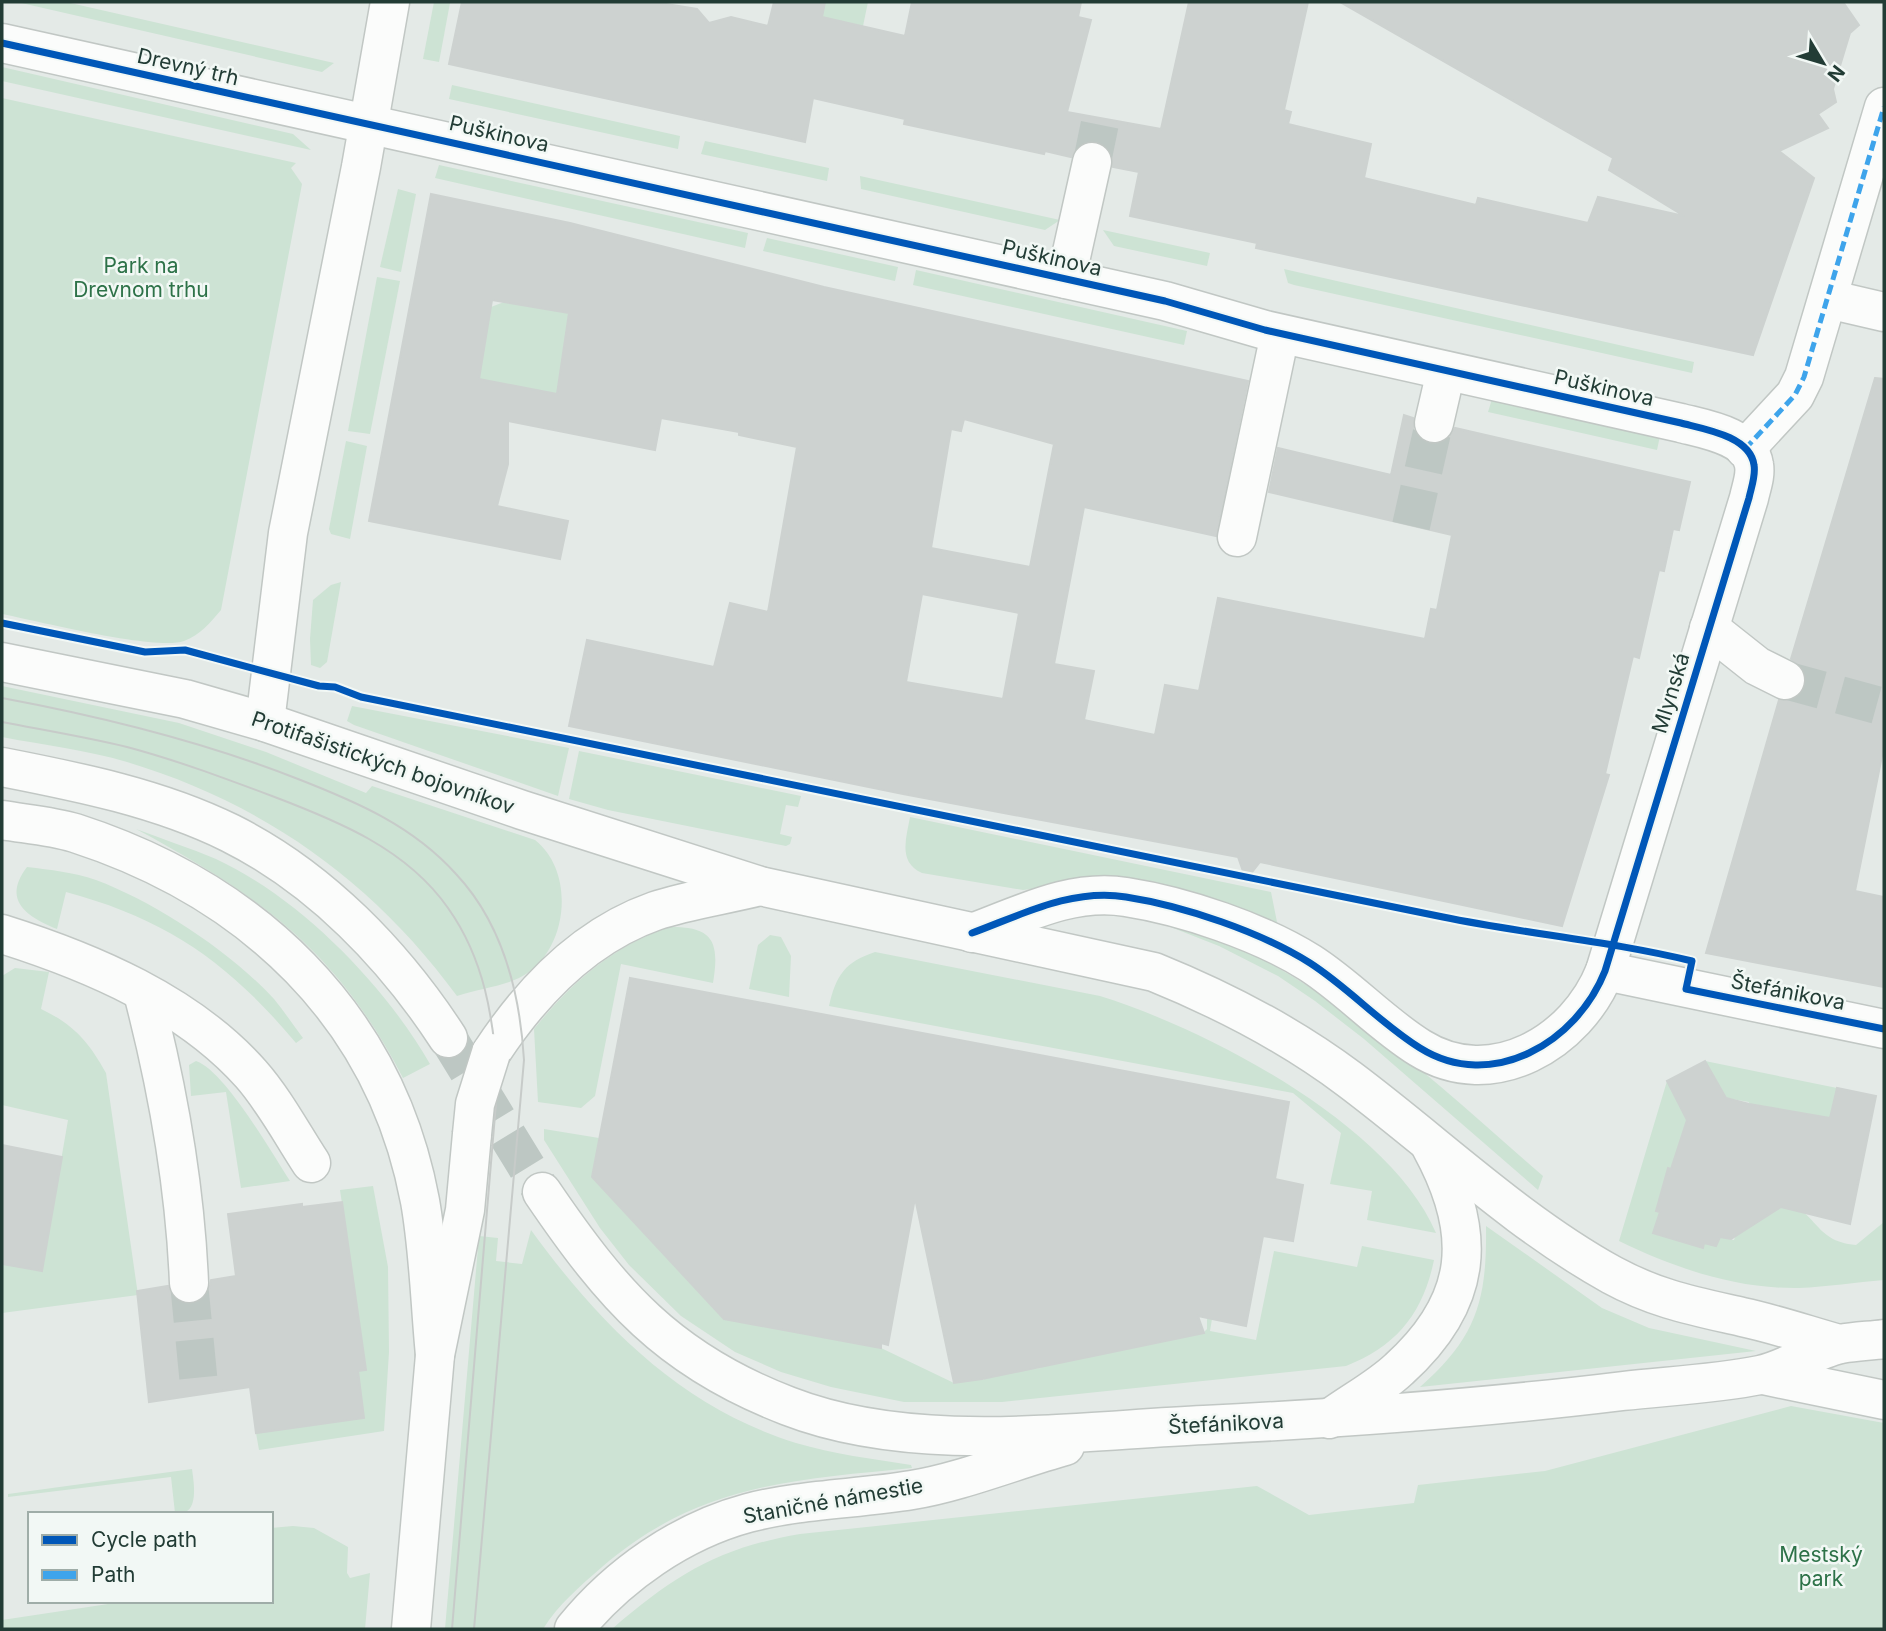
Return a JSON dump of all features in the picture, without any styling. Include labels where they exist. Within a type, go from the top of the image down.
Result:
[{"type":"street","points":[[265,722],[288,533],[390,2]]},
{"type":"street","name":"Drevný trh","points":[[2,43],[368,124]]},
{"type":"street","points":[[1736,443],[1795,395],[1804,377],[1884,107]]},
{"type":"street","name":"Puškinova","points":[[368,124],[1165,301],[1280,334],[1681,423],[1736,443]]},
{"type":"street","points":[[1066,279],[1092,162]]},
{"type":"street","points":[[1828,299],[1884,312]]},
{"type":"street","points":[[1237,537],[1280,334]]},
{"type":"street","points":[[1434,423],[1446,371]]},
{"type":"street","name":"Mlynská","points":[[1605,971],[1754,479],[1754,465],[1736,443]]},
{"type":"street","points":[[1709,628],[1757,666],[1785,680]]},
{"type":"street","name":"Protifašistických bojovníkov","points":[[2,662],[185,699],[265,722],[522,810],[760,886],[1154,972],[1194,989],[1287,1037],[1346,1077],[1427,1139]]},
{"type":"street","points":[[2,767],[98,786],[231,834],[278,863],[360,928],[418,992],[448,1038]]},
{"type":"street","points":[[2,820],[72,832],[127,852],[200,888],[273,939],[331,1002],[371,1062],[391,1102],[420,1203],[435,1355],[411,1629]]},
{"type":"street","name":"Protifašistických bojovníkov","points":[[435,1355],[465,1210],[475,1104],[491,1053],[542,985],[571,960],[612,932],[657,911],[760,886]]},
{"type":"street","points":[[972,933],[1079,896],[1114,895],[1154,903],[1225,925],[1291,953],[1337,982],[1419,1048],[1465,1064],[1505,1063],[1551,1042],[1584,1009],[1605,971]]},
{"type":"street","points":[[2,934],[53,951],[143,993],[185,1017],[222,1044],[253,1076],[311,1163]]},
{"type":"street","name":"Štefánikova","points":[[1605,971],[1884,1029]]},
{"type":"street","points":[[143,993],[165,1078],[186,1208],[189,1283]]},
{"type":"street","points":[[1329,1419],[1398,1370],[1439,1323],[1455,1294],[1462,1265],[1463,1238],[1444,1170],[1427,1139]]},
{"type":"street","name":"Štefánikova","points":[[1427,1139],[1519,1215],[1612,1275],[1674,1303],[1742,1317],[1839,1344]]},
{"type":"street","points":[[542,1192],[611,1287],[647,1325],[700,1365],[791,1408],[880,1430],[917,1435],[1122,1429]]},
{"type":"street","name":"Štefánikova","points":[[1122,1429],[1329,1419],[1500,1406],[1763,1375],[1839,1344],[1884,1339]]},
{"type":"street","points":[[1763,1375],[1884,1400]]},
{"type":"street","name":"Staničné námestie","points":[[574,1629],[609,1592],[639,1566],[710,1527],[748,1513],[790,1505],[914,1490],[1122,1429]]},
{"type":"green space","points":[[17,2],[66,2],[334,63],[322,72]]},
{"type":"green space","points":[[434,2],[450,3],[439,62],[423,59]]},
{"type":"green space","points":[[825,2],[868,2],[863,26],[822,17]]},
{"type":"green space","points":[[2,67],[293,134],[311,150],[2,81]]},
{"type":"green space","points":[[452,85],[680,136],[678,149],[449,99]]},
{"type":"green space","name":"Park na Drevnom trhu","points":[[2,98],[296,163],[291,168],[302,184],[221,610],[200,632],[184,641],[169,643],[123,639],[2,614]]},
{"type":"green space","points":[[705,141],[829,168],[827,181],[701,154]]},
{"type":"green space","points":[[439,165],[748,233],[745,248],[435,178]]},
{"type":"green space","points":[[860,176],[1060,220],[1045,230],[861,189]]},
{"type":"green space","points":[[398,189],[416,194],[401,272],[380,267]]},
{"type":"green space","points":[[1103,230],[1210,253],[1207,266],[1114,246]]},
{"type":"green space","points":[[767,238],[898,267],[895,281],[763,251]]},
{"type":"green space","points":[[1284,269],[1694,362],[1692,373],[1294,285],[1288,283]]},
{"type":"green space","points":[[916,270],[1187,331],[1184,345],[913,285]]},
{"type":"green space","points":[[377,277],[400,281],[370,434],[348,431]]},
{"type":"green space","points":[[504,302],[569,313],[639,413],[479,379],[491,307]]},
{"type":"green space","points":[[1492,399],[1660,436],[1657,450],[1488,412]]},
{"type":"green space","points":[[346,441],[367,446],[350,539],[331,534],[329,529]]},
{"type":"green space","points":[[341,582],[327,662],[320,668],[311,665],[313,600],[331,585]]},
{"type":"green space","points":[[2,686],[179,723],[266,752],[366,793],[372,786],[535,840],[548,854],[557,872],[561,912],[557,932],[548,951],[535,967],[519,978],[457,996],[389,917],[352,882],[312,851],[269,824],[177,779],[127,762],[2,737]]},
{"type":"green space","points":[[352,706],[569,748],[558,796],[354,725],[347,721]]},
{"type":"green space","points":[[579,751],[801,796],[798,807],[786,805],[780,834],[792,837],[790,844],[786,846],[608,810],[569,799]]},
{"type":"green space","points":[[910,817],[1271,892],[1278,927],[1061,885],[1023,890],[922,873],[909,863],[905,849]]},
{"type":"green space","points":[[136,829],[216,859],[278,896],[337,946],[364,974],[411,1034],[430,1064],[403,1078],[378,1033],[351,994],[291,930],[220,878]]},
{"type":"green space","points":[[27,867],[96,880],[167,915],[214,946],[256,981],[274,999],[303,1038],[296,1043],[246,989],[194,948],[135,916],[66,892],[57,929],[36,919],[21,906],[17,898],[20,879]]},
{"type":"green space","points":[[1171,919],[1224,940],[1275,966],[1369,1029],[1414,1064],[1543,1176],[1538,1190],[1364,1039],[1315,1001],[1278,976],[1219,946],[1168,926]]},
{"type":"green space","points":[[668,927],[695,929],[710,939],[715,956],[713,983],[621,964],[595,1096],[581,1108],[538,1102],[534,1029],[563,996],[594,968],[628,945]]},
{"type":"green space","points":[[770,935],[781,937],[791,956],[789,997],[749,989],[758,945]]},
{"type":"green space","points":[[875,952],[1100,996],[1192,1032],[1242,1057],[1292,1087],[1338,1120],[1379,1155],[1413,1193],[1436,1233],[1367,1220],[1372,1191],[1330,1184],[1341,1133],[1293,1093],[829,1006],[843,971],[856,960]]},
{"type":"green space","points":[[15,968],[49,972],[41,1009],[79,1035],[106,1073],[138,1295],[2,1313],[2,1263],[42,1271],[68,1120],[2,1105],[2,976]]},
{"type":"green space","points":[[196,1061],[220,1080],[233,1096],[290,1181],[241,1188],[226,1092],[191,1096],[189,1065]]},
{"type":"green space","points":[[1705,1061],[1837,1088],[1830,1118],[1748,1106],[1749,1102],[1726,1098]]},
{"type":"green space","points":[[1667,1081],[1687,1120],[1673,1169],[1668,1168],[1656,1210],[1660,1212],[1654,1233],[1703,1247],[1704,1243],[1716,1246],[1720,1237],[1734,1240],[1743,1212],[1772,1203],[1790,1205],[1800,1210],[1830,1237],[1856,1245],[1884,1222],[1884,1280],[1799,1288],[1752,1285],[1684,1268],[1619,1241]]},
{"type":"green space","points":[[544,1129],[599,1138],[592,1177],[724,1319],[881,1348],[954,1383],[982,1377],[983,1380],[987,1376],[1009,1371],[1010,1374],[1013,1370],[1041,1368],[1041,1364],[1203,1333],[1207,1329],[1207,1318],[1212,1319],[1210,1331],[1256,1340],[1274,1251],[1357,1267],[1362,1246],[1434,1260],[1423,1296],[1405,1325],[1380,1348],[1346,1366],[1002,1402],[904,1402],[831,1387],[781,1372],[735,1352],[681,1316],[629,1265],[600,1228],[544,1140]]},
{"type":"green space","points":[[373,1186],[388,1267],[389,1352],[384,1431],[259,1450],[256,1433],[358,1371],[366,1369],[340,1190]]},
{"type":"green space","points":[[1486,1226],[1602,1308],[1649,1328],[1756,1351],[1420,1387],[1454,1351],[1475,1316],[1484,1275]]},
{"type":"green space","points":[[531,1230],[557,1265],[615,1330],[646,1359],[716,1408],[754,1427],[796,1443],[911,1465],[912,1468],[786,1483],[711,1502],[674,1518],[638,1539],[578,1589],[555,1612],[543,1629],[445,1629],[479,1236],[498,1238],[496,1261],[522,1264]]},
{"type":"green space","name":"Mestský park","points":[[1791,1406],[1884,1423],[1884,1629],[612,1629],[656,1593],[699,1567],[745,1547],[800,1534],[1257,1486],[1309,1515],[1414,1503],[1418,1485],[1545,1471]]},
{"type":"green space","points":[[192,1469],[194,1483],[192,1505],[185,1512],[175,1512],[171,1477],[8,1497],[8,1494]]},
{"type":"green space","points":[[273,1528],[314,1528],[348,1547],[347,1573],[350,1578],[370,1573],[365,1629],[2,1629],[2,1620],[115,1603],[273,1603]]},
{"type":"building","points":[[462,2],[654,2],[697,9],[709,23],[731,17],[768,26],[774,2],[825,2],[822,17],[905,36],[912,2],[1081,2],[1078,17],[1091,20],[1067,112],[1161,129],[1189,2],[1308,2],[1284,110],[1291,112],[1288,124],[1371,144],[1364,178],[1476,205],[1478,198],[1588,223],[1598,197],[1684,216],[1609,170],[1613,158],[1340,2],[1843,2],[1859,25],[1850,33],[1833,89],[1836,102],[1818,114],[1828,128],[1779,151],[1814,178],[1753,355],[1256,248],[1257,243],[1130,216],[1139,172],[1113,167],[1113,156],[1107,146],[1096,141],[1085,141],[1076,147],[1071,157],[1045,151],[1044,154],[904,124],[905,119],[813,98],[805,142],[449,64]]},
{"type":"building","points":[[431,194],[570,223],[824,287],[1248,381],[1216,536],[1084,507],[1054,664],[1094,671],[1084,720],[1155,735],[1165,685],[1199,691],[1218,598],[1425,639],[1431,609],[1437,610],[1452,535],[1269,492],[1278,448],[1391,475],[1404,415],[1413,418],[1413,430],[1428,444],[1441,444],[1450,437],[1455,428],[1690,482],[1679,530],[1673,529],[1664,571],[1659,570],[1639,658],[1633,656],[1605,774],[1609,775],[1562,926],[1260,862],[1246,880],[1238,857],[903,794],[569,726],[587,640],[714,667],[730,603],[768,612],[797,447],[739,435],[739,432],[661,418],[655,450],[508,421],[508,464],[497,506],[568,521],[560,559],[369,521]],"holes":[[[492,300],[569,313],[557,394],[479,379]],[[964,419],[1054,444],[1030,567],[931,548],[951,429],[961,431]],[[922,594],[1019,613],[1003,699],[906,682]]]},
{"type":"building","points":[[1875,378],[1884,379],[1884,746],[1855,891],[1884,897],[1884,987],[1706,953],[1779,700],[1796,699],[1805,689],[1807,679],[1804,669],[1791,659]]},
{"type":"building","points":[[630,978],[1289,1102],[1275,1179],[1303,1185],[1293,1241],[1263,1236],[1246,1326],[1198,1316],[1204,1333],[954,1383],[915,1198],[888,1345],[881,1343],[881,1348],[724,1319],[592,1177]]},
{"type":"building","points":[[1705,1061],[1726,1098],[1749,1104],[1830,1118],[1837,1088],[1876,1096],[1850,1224],[1781,1207],[1731,1239],[1720,1237],[1716,1246],[1704,1243],[1703,1248],[1653,1233],[1668,1168],[1671,1169],[1687,1120],[1667,1081]]},
{"type":"building","points":[[2,1145],[62,1157],[42,1271],[2,1264]]},
{"type":"building","points":[[342,1202],[366,1370],[358,1371],[364,1418],[256,1433],[250,1387],[149,1402],[137,1291],[168,1286],[171,1296],[180,1303],[191,1305],[200,1302],[209,1292],[211,1280],[236,1276],[228,1214],[302,1204],[302,1207]]},
{"type":"tunnel","points":[[1092,162],[1101,118]]},
{"type":"tunnel","points":[[1411,526],[1434,423]]},
{"type":"tunnel","points":[[1785,680],[1884,707]]},
{"type":"tunnel","points":[[448,1038],[542,1192]]},
{"type":"tunnel","points":[[189,1283],[200,1395]]},
{"type":"tram line","points":[[2,698],[78,713],[189,742],[262,765],[342,797],[383,817],[421,842],[456,874],[486,915],[497,937],[513,985],[524,1060],[474,1629]]},
{"type":"tram line","points":[[2,722],[112,743],[164,758],[272,796],[346,827],[392,853],[431,887],[448,908],[471,948],[490,1012],[498,1079],[452,1629]]},
{"type":"marked path","points":[[1745,449],[1795,395],[1804,377],[1884,107]]},
{"type":"cycle path","points":[[2,43],[1165,301],[1265,330],[1702,428],[1725,435],[1751,455],[1754,473],[1749,498],[1605,971],[1592,997],[1574,1019],[1553,1038],[1529,1053],[1503,1062],[1475,1065],[1447,1061],[1420,1048],[1338,983],[1290,952],[1246,931],[1149,901],[1106,895],[1086,896],[1028,911],[972,933]]},
{"type":"cycle path","points":[[2,623],[145,652],[185,650],[319,686],[335,687],[361,697],[1443,917],[1661,954],[1692,961],[1686,989],[1884,1029]]}]
